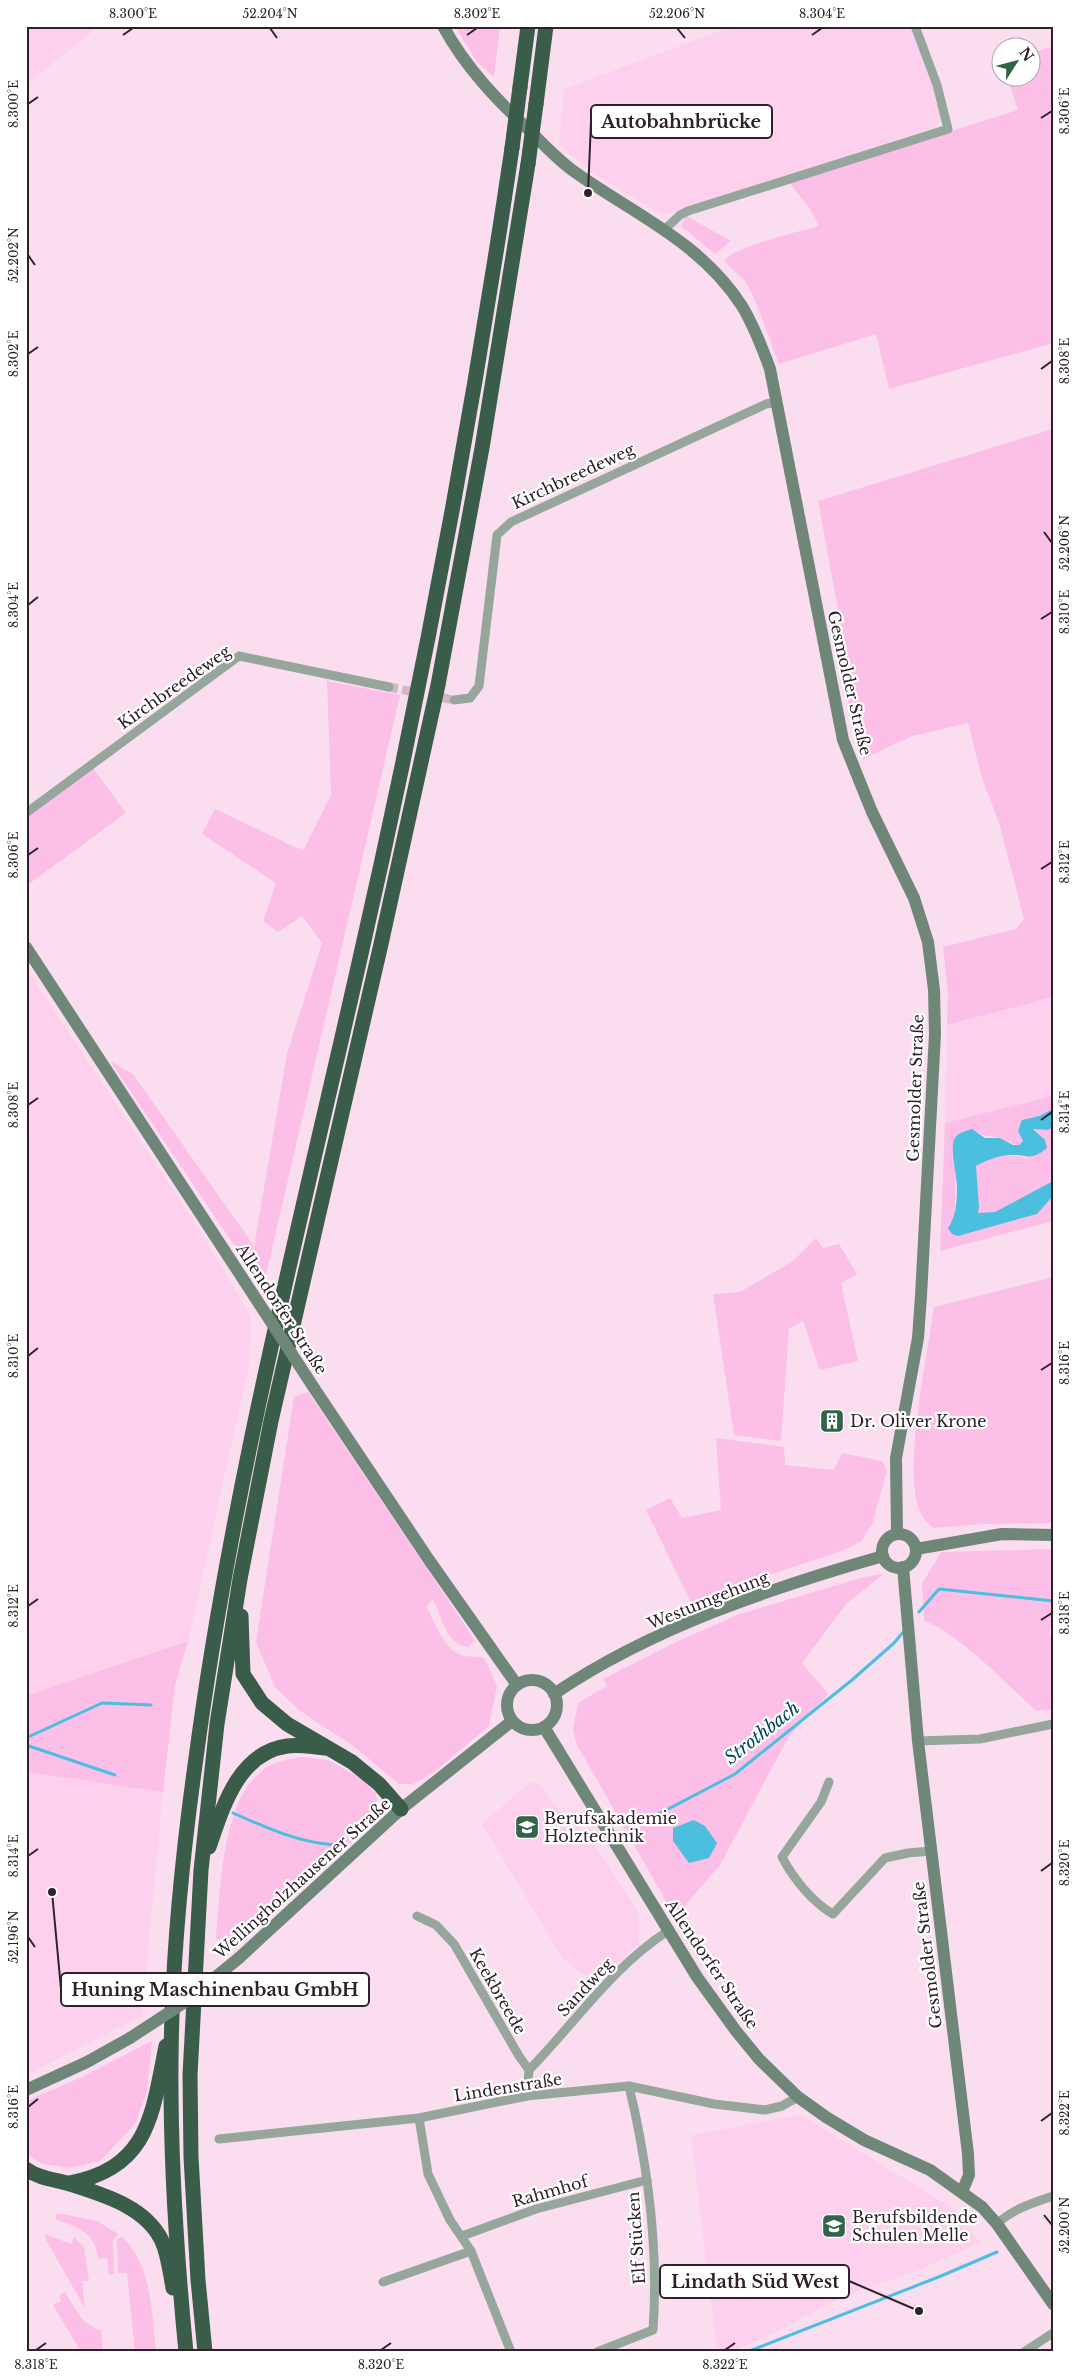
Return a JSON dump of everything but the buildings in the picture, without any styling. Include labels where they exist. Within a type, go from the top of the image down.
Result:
[{"type":"highway","points":[[186,2349],[176,2232],[172,2015],[188,1814],[221,1587],[270,1347],[363,946],[419,692],[466,444],[512,148],[528,26]]},
{"type":"highway","points":[[205,2352],[198,2280],[191,2157],[190,2075],[201,1870],[216,1733],[240,1579],[271,1421],[382,944],[438,685],[482,448],[528,164],[546,26]]},
{"type":"highway","points":[[240,1579],[243,1674],[262,1703],[286,1724],[359,1767],[379,1784],[401,1809]]},
{"type":"highway","points":[[201,1870],[224,1804],[241,1772],[268,1750],[288,1745],[328,1748]]},
{"type":"highway","points":[[68,2184],[90,2179],[110,2171],[128,2157],[142,2137],[154,2102],[172,2015]]},
{"type":"highway","points":[[26,2169],[48,2181],[68,2184],[128,2206],[141,2215],[160,2238],[165,2250],[186,2349]]},
{"type":"main road","name":"Gesmolder Straße","points":[[443,26],[473,73],[557,158],[597,187],[666,229],[710,266],[742,307],[770,368],[843,740],[872,812],[914,898],[928,942],[934,990],[935,1034],[921,1296],[918,1338],[896,1458],[898,1534]]},
{"type":"main road","name":"Allendorfer Straße","points":[[26,947],[314,1388],[429,1560],[517,1685]]},
{"type":"main road","points":[[898,1534],[908,1536],[916,1549],[914,1558],[903,1567],[889,1565],[882,1556],[881,1551],[884,1541],[888,1537],[898,1534]]},
{"type":"main road","points":[[916,1549],[1002,1534],[1053,1535]]},
{"type":"main road","name":"Westumgehung","points":[[554,1694],[620,1656],[685,1624],[730,1606],[882,1556]]},
{"type":"main road","name":"Gesmolder Straße","points":[[903,1567],[918,1741],[968,2154],[969,2175],[962,2192]]},
{"type":"main road","points":[[533,1680],[549,1687],[554,1694],[556,1709],[550,1722],[538,1730],[523,1729],[508,1715],[507,1702],[509,1695],[517,1685],[533,1680]]},
{"type":"main road","name":"Wellingholzhausener Straße","points":[[26,2090],[74,2068],[130,2038],[185,2002],[240,1958],[401,1809],[512,1720]]},
{"type":"main road","name":"Allendorfer Straße","points":[[544,1727],[668,1931],[736,2031],[759,2059],[798,2097],[826,2117],[864,2140],[930,2170],[962,2192]]},
{"type":"main road","points":[[962,2192],[982,2207],[998,2224],[1053,2304]]},
{"type":"street","points":[[666,229],[680,215],[688,211],[948,129],[937,85],[915,26]]},
{"type":"street","name":"Kirchbreedeweg","points":[[454,700],[470,698],[478,686],[497,535],[511,522],[766,404],[777,402]]},
{"type":"street","name":"Kirchbreedeweg","points":[[26,813],[239,656],[389,687]]},
{"type":"street","points":[[918,1741],[980,1739],[1053,1724]]},
{"type":"street","points":[[828,1782],[821,1802],[782,1857],[790,1872],[822,1908],[833,1914],[885,1858],[931,1851]]},
{"type":"street","name":"Keekbreede","points":[[417,1916],[436,1925],[454,1944],[529,2070]]},
{"type":"street","name":"Sandweg","points":[[529,2070],[598,1992],[650,1942],[668,1931]]},
{"type":"street","points":[[527,2096],[529,2070]]},
{"type":"street","name":"Lindenstraße","points":[[219,2139],[419,2118],[527,2096],[628,2086],[714,2104],[765,2110],[782,2106],[798,2097]]},
{"type":"street","name":"Elf Stücken","points":[[597,2352],[653,2330],[655,2299],[653,2227],[647,2180],[628,2086]]},
{"type":"street","points":[[419,2118],[428,2174],[450,2220],[470,2251],[511,2352]]},
{"type":"street","name":"Rahmhof","points":[[462,2236],[536,2209],[647,2180]]},
{"type":"street","points":[[998,2224],[1005,2217],[1021,2208],[1053,2196]]},
{"type":"street","points":[[383,2282],[470,2251]]},
{"type":"street","points":[[1024,2352],[1053,2333]]},
{"type":"shaded area","points":[[26,26],[99,26],[26,85]]},
{"type":"shaded area","points":[[455,26],[500,26],[494,77],[477,62]]},
{"type":"shaded area","points":[[733,26],[912,26],[931,81],[941,121],[933,128],[663,215],[592,173],[559,144],[564,89]]},
{"type":"shaded area","points":[[1053,46],[1053,343],[889,389],[876,334],[779,364],[755,300],[745,281],[724,261],[730,255],[753,245],[819,226],[810,209],[789,182],[1018,110],[1010,88],[1042,88],[1042,50]]},
{"type":"shaded area","points":[[686,216],[731,241],[715,254],[681,226]]},
{"type":"shaded area","points":[[1053,429],[1053,997],[947,1025],[948,993],[943,947],[1016,929],[1024,919],[1000,826],[981,775],[968,723],[912,736],[863,759],[844,687],[846,653],[818,501]]},
{"type":"shaded area","points":[[327,681],[400,695],[263,1288],[110,1061],[133,1074],[254,1246],[287,1054],[322,943],[302,916],[278,932],[263,921],[276,883],[202,834],[215,809],[303,851],[331,795]]},
{"type":"shaded area","points":[[93,768],[126,813],[26,886],[26,818]]},
{"type":"shaded area","points":[[26,968],[202,1234],[251,1317],[249,1366],[188,1641],[26,1696]]},
{"type":"shaded area","points":[[1053,997],[1053,1096],[945,1123],[947,1025]]},
{"type":"shaded area","points":[[1053,1096],[1053,1109],[1039,1116],[1028,1118],[1020,1134],[1023,1141],[1019,1145],[977,1132],[953,1148],[955,1159],[955,1214],[958,1236],[1037,1214],[1053,1196],[1053,1221],[940,1251],[945,1123]]},
{"type":"shaded area","points":[[1053,1127],[1053,1181],[995,1212],[977,1213],[976,1166],[1001,1156],[1027,1158],[1040,1134],[1033,1128],[1048,1130]]},
{"type":"shaded area","points":[[816,1238],[823,1248],[839,1244],[857,1274],[841,1283],[858,1361],[820,1370],[803,1321],[789,1329],[781,1441],[734,1435],[713,1294],[740,1292],[793,1261]]},
{"type":"shaded area","points":[[1053,1277],[1053,1523],[982,1524],[933,1528],[921,1514],[916,1496],[914,1471],[918,1413],[934,1307]]},
{"type":"shaded area","points":[[308,1392],[475,1640],[468,1647],[455,1641],[446,1629],[433,1600],[426,1606],[441,1635],[457,1653],[464,1656],[484,1658],[497,1686],[489,1726],[434,1772],[413,1784],[399,1784],[352,1745],[300,1711],[275,1687],[256,1642],[294,1397]]},
{"type":"shaded area","points":[[716,1438],[784,1447],[785,1465],[834,1470],[842,1453],[882,1461],[887,1470],[873,1522],[862,1541],[842,1551],[691,1602],[646,1510],[670,1498],[682,1518],[721,1510]]},
{"type":"shaded area","points":[[1053,1549],[1053,1628],[1050,1628],[1049,1634],[1053,1636],[1053,1709],[1036,1711],[969,1649],[940,1628],[924,1620],[922,1584],[941,1552]]},
{"type":"shaded area","points":[[884,1574],[847,1603],[802,1663],[828,1694],[788,1738],[720,1865],[675,1917],[576,1743],[573,1729],[578,1703],[607,1686],[603,1679],[676,1642],[737,1615],[864,1577]]},
{"type":"shaded area","points":[[188,1641],[175,1685],[163,1792],[26,1772],[26,1696]]},
{"type":"shaded area","points":[[300,1757],[328,1760],[361,1778],[375,1792],[377,1799],[375,1813],[350,1843],[232,1948],[216,1938],[223,1867],[227,1840],[234,1815],[243,1793],[256,1775],[274,1764]]},
{"type":"shaded area","points":[[26,1772],[163,1791],[142,2016],[26,2075]]},
{"type":"shaded area","points":[[530,1782],[542,1786],[572,1829],[579,1826],[590,1839],[638,1912],[639,1944],[595,1983],[563,1959],[482,1824]]},
{"type":"shaded area","points":[[152,2041],[147,2091],[135,2124],[100,2161],[70,2168],[43,2164],[26,2154],[26,2101],[82,2077]]},
{"type":"shaded area","name":"Berufsbildende Schulen Melle","points":[[801,2115],[954,2209],[980,2243],[912,2273],[848,2294],[780,2330],[731,2352],[717,2352],[691,2135]]},
{"type":"shaded area","points":[[57,2213],[97,2221],[118,2234],[113,2240],[114,2274],[109,2275],[107,2258],[98,2259],[94,2242],[78,2228],[55,2219]]},
{"type":"shaded area","points":[[45,2234],[71,2244],[74,2237],[84,2247],[89,2281],[82,2281],[85,2308],[46,2240]]},
{"type":"shaded area","points":[[121,2236],[131,2247],[145,2275],[149,2290],[156,2352],[135,2352],[127,2273],[118,2273],[117,2240]]},
{"type":"shaded area","points":[[65,2292],[84,2320],[94,2328],[101,2330],[103,2352],[81,2352],[53,2305],[61,2301],[59,2296]]},
{"type":"water","points":[[1053,1109],[1053,1127],[1048,1130],[1033,1129],[1045,1140],[1047,1148],[1036,1155],[1001,1156],[976,1166],[978,1213],[995,1212],[1053,1181],[1053,1196],[1037,1214],[958,1236],[952,1234],[948,1228],[953,1219],[956,1203],[957,1187],[953,1147],[955,1138],[963,1132],[972,1129],[985,1138],[1000,1138],[1013,1145],[1019,1145],[1023,1141],[1018,1131],[1022,1120],[1039,1116]]},
{"type":"water","points":[[694,1820],[705,1826],[717,1843],[709,1858],[689,1863],[673,1841],[673,1828]]},
{"type":"waterway","name":"Strothbach","points":[[919,1612],[939,1589],[1053,1601]]},
{"type":"waterway","name":"Strothbach","points":[[617,1823],[653,1817],[735,1774],[852,1680],[894,1643],[904,1631]]},
{"type":"waterway","name":"Strothbach","points":[[26,1738],[102,1703],[151,1705]]},
{"type":"waterway","points":[[26,1745],[115,1775]]},
{"type":"waterway","points":[[233,1813],[295,1838],[335,1845]]},
{"type":"waterway","points":[[747,2352],[997,2252]]},
{"type":"tunnel","points":[[389,687],[454,700]]},
{"type":"place","name":"Autobahnbrücke","points":[[588,193]]},
{"type":"place","name":"Dr. Oliver Krone","points":[[832,1421]]},
{"type":"place","name":"Berufsakademie Holztechnik","points":[[527,1827]]},
{"type":"place","name":"Huning Maschinenbau GmbH","points":[[52,1892]]},
{"type":"place","name":"Berufsbildende Schulen Melle","points":[[834,2226]]},
{"type":"place","name":"Lindath Süd West","points":[[919,2311]]}]
